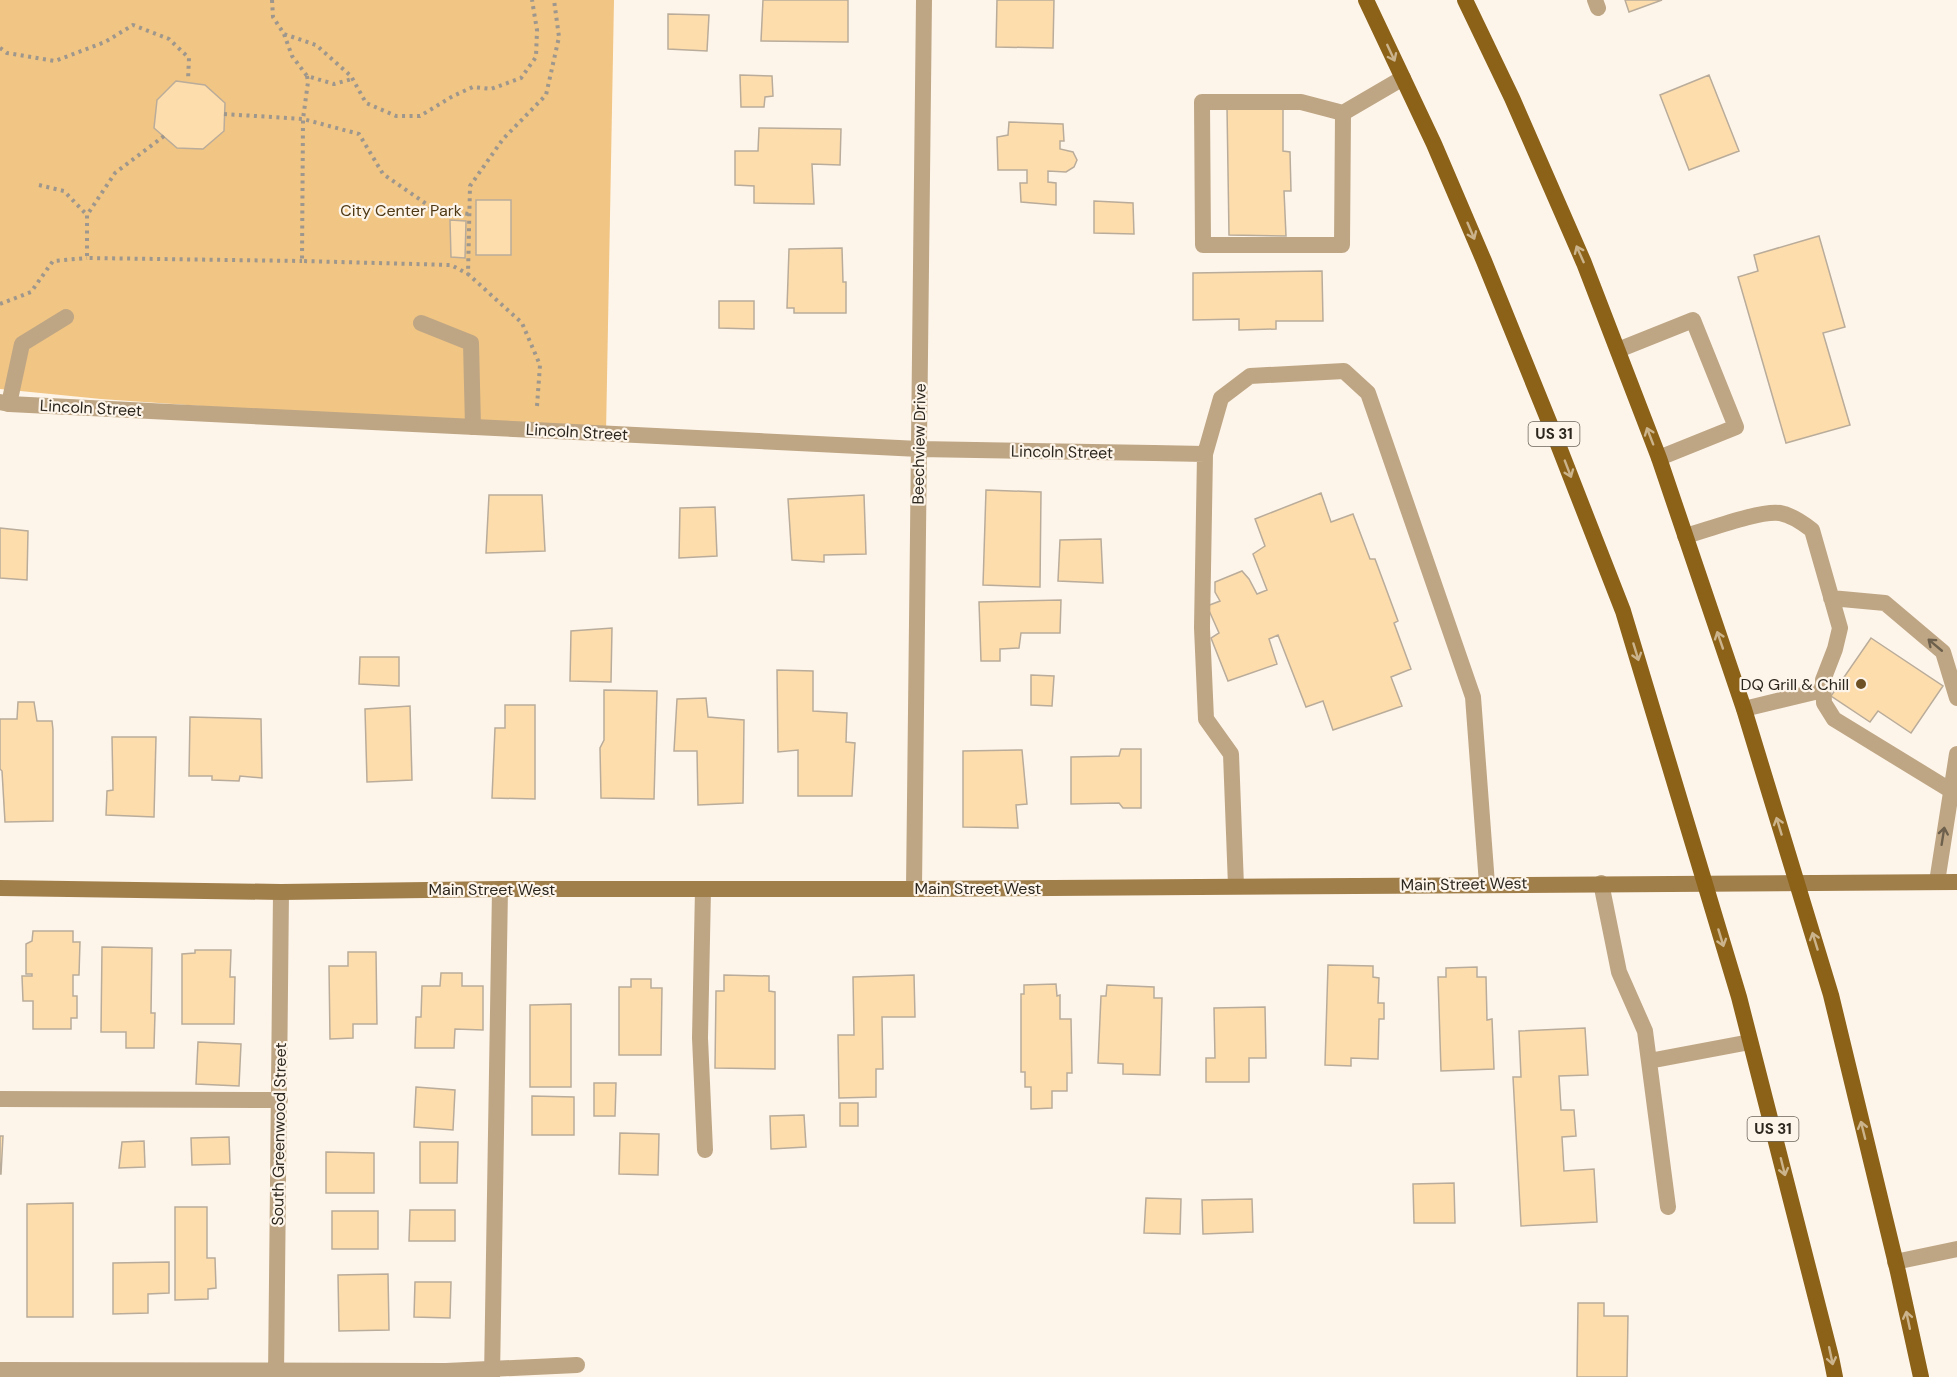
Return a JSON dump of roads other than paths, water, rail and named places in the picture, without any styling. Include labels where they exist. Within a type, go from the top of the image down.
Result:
[{"type":"main road","name":"US 31","points":[[1366,0],[1434,144],[1484,261],[1623,611],[1739,997],[1835,1377]]},
{"type":"main road","points":[[1465,0],[1512,98],[1584,263],[1659,458],[1744,709],[1831,995],[1921,1377]]},
{"type":"main road","name":"Main Street West","points":[[0,888],[281,892],[1957,882]]},
{"type":"street","name":"Beechview Drive","points":[[914,889],[924,0]]},
{"type":"street","points":[[1343,113],[1342,245],[1203,245],[1202,102],[1301,102],[1343,113],[1403,78]]},
{"type":"street","points":[[5,403],[22,344],[66,316]]},
{"type":"street","points":[[1617,350],[1693,320],[1736,427],[1659,458]]},
{"type":"street","points":[[421,323],[471,344],[473,427]]},
{"type":"street","points":[[1236,886],[1231,754],[1206,719],[1202,628],[1205,454],[1221,398],[1250,376],[1344,371],[1368,393],[1473,697],[1487,884]]},
{"type":"street","name":"Lincoln Street","points":[[5,403],[919,449],[1205,454]]},
{"type":"street","points":[[1685,536],[1761,514],[1780,513],[1800,520],[1812,530],[1840,628],[1823,680],[1824,703],[1834,719],[1950,790]]},
{"type":"street","points":[[1831,598],[1885,603],[1943,652],[1957,698]]},
{"type":"street","points":[[1744,709],[1823,690]]},
{"type":"street","points":[[1936,882],[1957,754]]},
{"type":"street","points":[[1600,883],[1619,972],[1645,1031],[1668,1207]]},
{"type":"street","points":[[492,1373],[500,889]]},
{"type":"street","points":[[703,889],[700,1038],[705,1150]]},
{"type":"street","name":"South Greenwood Street","points":[[277,1374],[281,892]]},
{"type":"street","points":[[1649,1060],[1750,1042]]},
{"type":"street","points":[[0,1099],[279,1100]]},
{"type":"street","points":[[1895,1262],[1957,1249]]},
{"type":"street","points":[[0,1370],[277,1374],[446,1371],[492,1373],[578,1365]]},
{"type":"place","name":"DQ Grill & Chill","points":[[1861,684]]},
{"type":"park label","name":"City Center Park","points":[[401,210]]}]
